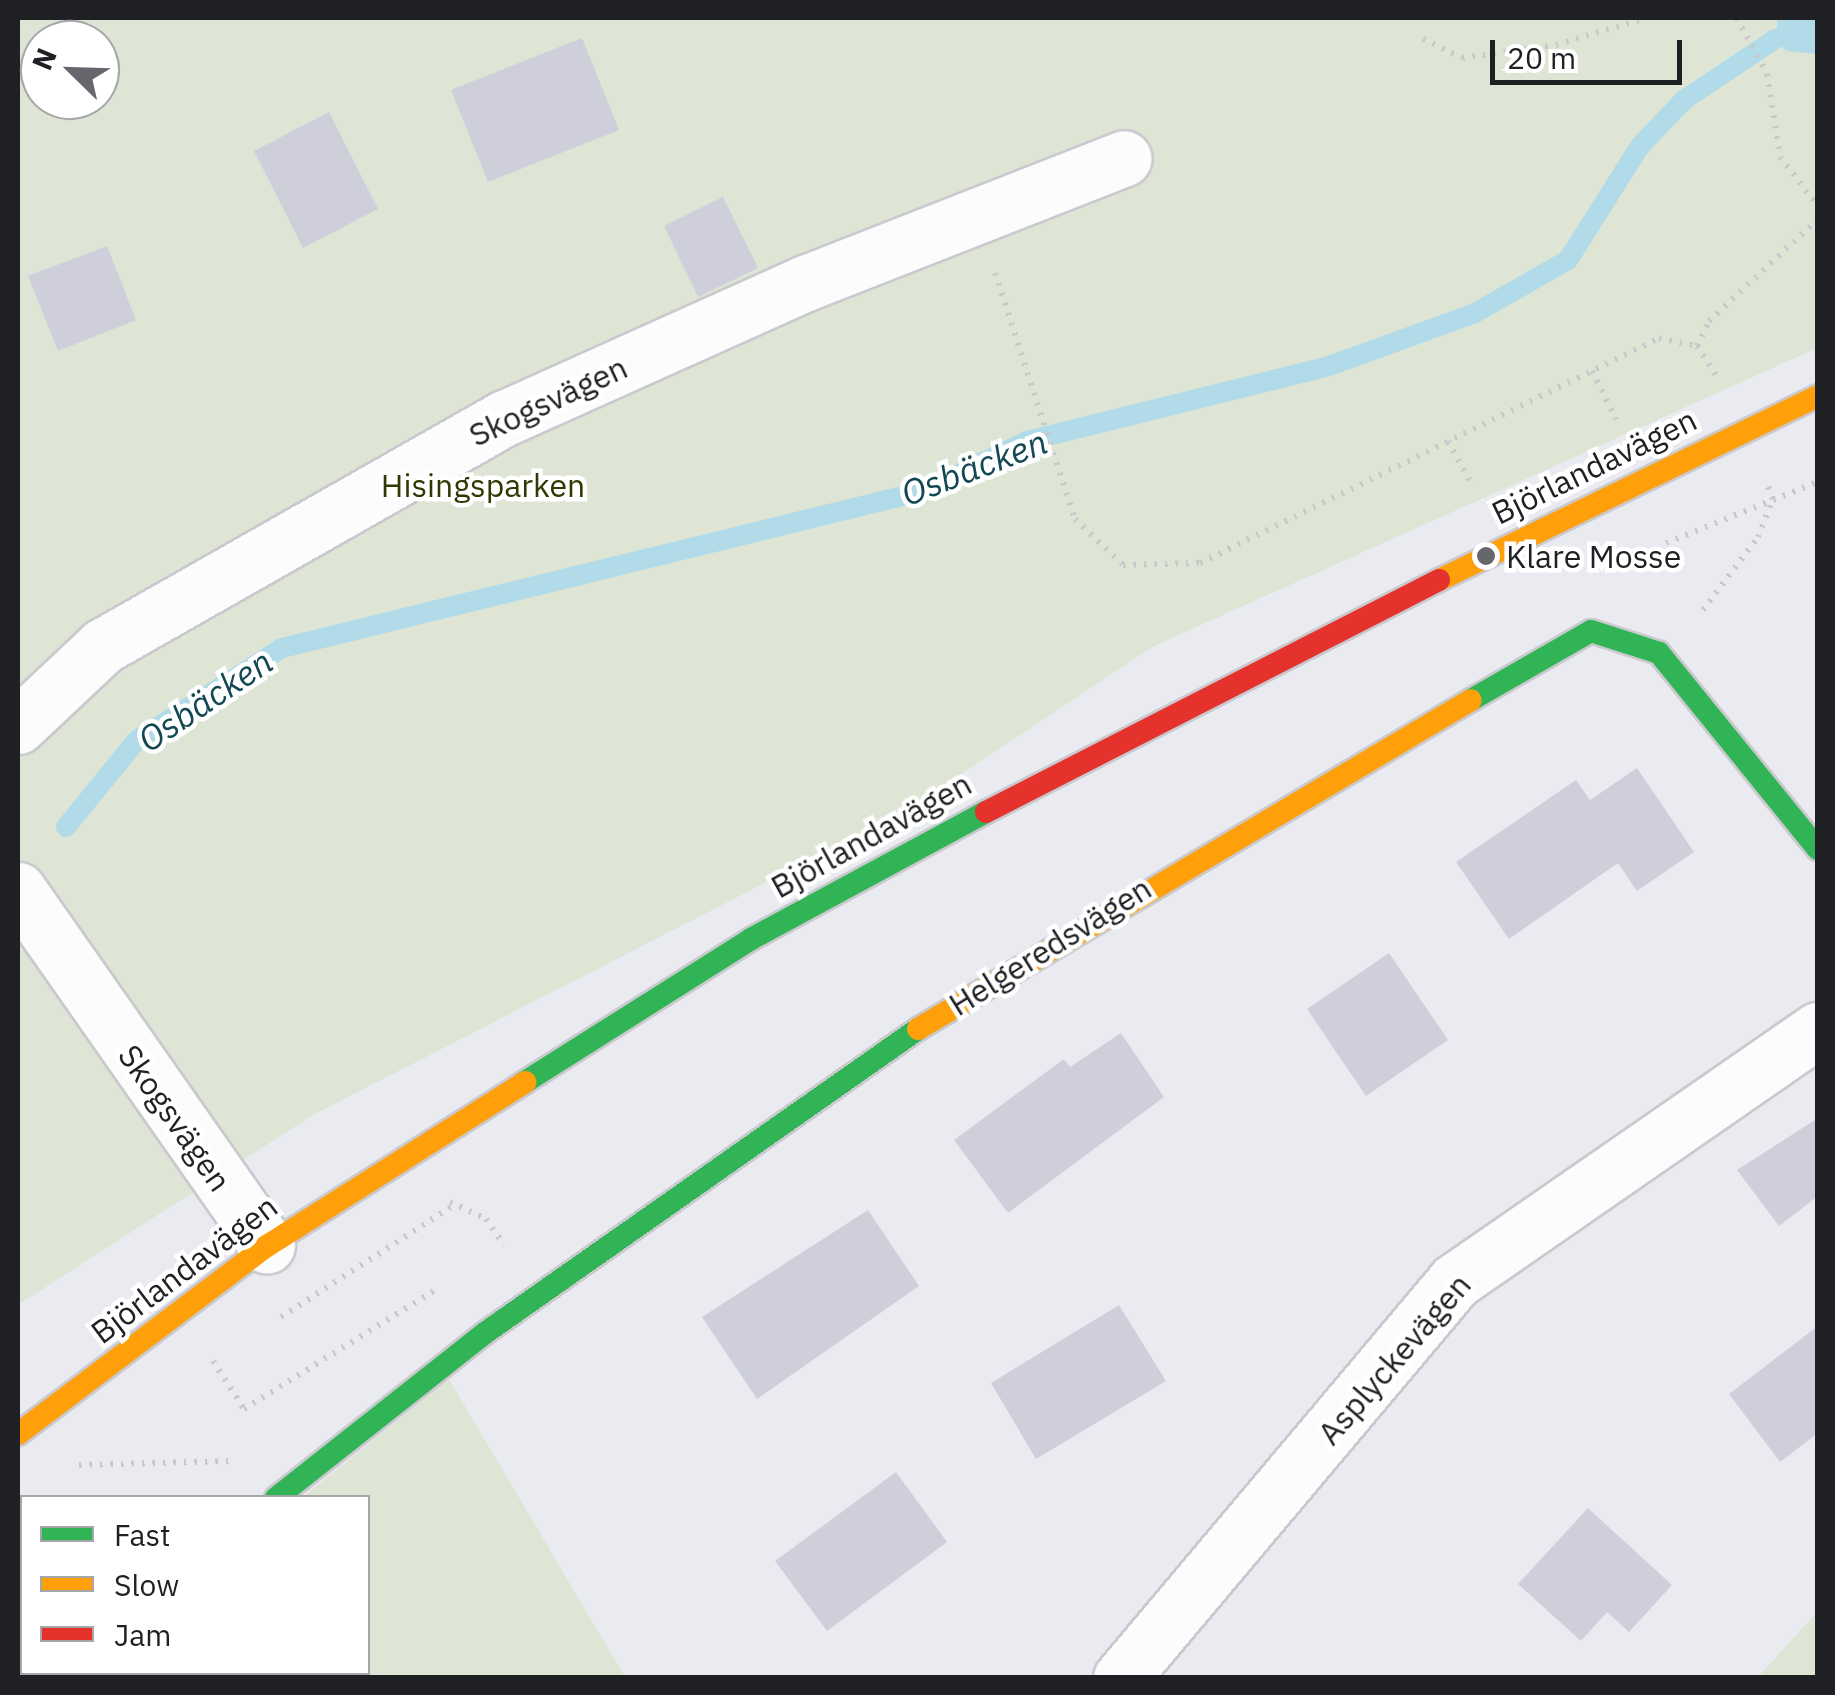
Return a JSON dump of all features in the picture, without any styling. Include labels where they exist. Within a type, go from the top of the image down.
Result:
[{"type":"street","name":"Skogsvägen","points":[[18,726],[103,646],[426,460],[808,282],[1124,158]]},
{"type":"street","name":"Björlandavägen","points":[[18,1434],[266,1246],[734,950],[956,823],[1744,428],[1818,396]]},
{"type":"street","name":"Helgeredsvägen","points":[[280,1495],[485,1334],[890,1047],[1156,880],[1590,631],[1659,653]]},
{"type":"street","points":[[1659,653],[1818,850]]},
{"type":"street","name":"Skogsvägen","points":[[18,890],[266,1246]]},
{"type":"street","name":"Asplyckevägen","points":[[1121,1678],[1455,1281],[1818,1030]]},
{"type":"path","points":[[1423,38],[1462,58],[1556,45],[1646,18]]},
{"type":"path","points":[[1737,18],[1767,74],[1780,157],[1818,206]]},
{"type":"path","points":[[1698,346],[1709,321],[1818,219]]},
{"type":"path","points":[[973,220],[1008,302],[1033,407],[1075,519],[1123,564],[1152,568],[1200,563],[1659,338],[1698,346],[1744,428],[1773,499],[1741,566],[1659,653]]},
{"type":"path","points":[[1592,371],[1616,420]]},
{"type":"path","points":[[1448,441],[1473,487]]},
{"type":"path","points":[[1654,547],[1818,482]]},
{"type":"path","points":[[277,1320],[468,1196]]},
{"type":"path","points":[[213,1362],[244,1409],[445,1284],[485,1334]]},
{"type":"path","points":[[198,1373],[229,1351]]},
{"type":"path","points":[[64,1476],[94,1453]]},
{"type":"path","points":[[78,1465],[331,1455]]},
{"type":"green space","name":"Hisingsparken","points":[[18,18],[1817,18],[1817,348],[1152,647],[907,810],[313,1115],[18,1305]]},
{"type":"green space","points":[[449,1379],[625,1677],[18,1677],[20,1618],[20,1675],[370,1675],[370,1495],[305,1495]]},
{"type":"green space","points":[[1817,1612],[1817,1677],[1758,1677]]},
{"type":"water","points":[[1778,18],[1817,18],[1817,54],[1786,51],[1775,39]]},
{"type":"building","points":[[582,38],[619,130],[488,182],[451,90]]},
{"type":"building","points":[[329,112],[378,209],[303,248],[254,151]]},
{"type":"building","points":[[723,197],[758,268],[698,297],[664,226]]},
{"type":"building","points":[[107,246],[136,320],[58,351],[28,276]]},
{"type":"building","points":[[1637,768],[1694,852],[1637,891],[1618,863],[1509,939],[1456,862],[1576,780],[1590,800]]},
{"type":"building","points":[[1389,953],[1448,1040],[1366,1096],[1307,1009]]},
{"type":"building","points":[[1121,1033],[1164,1097],[1008,1213],[954,1140],[1064,1059],[1070,1067]]},
{"type":"building","points":[[1818,1118],[1818,1196],[1779,1226],[1737,1170]]},
{"type":"building","points":[[868,1210],[919,1286],[757,1399],[702,1317]]},
{"type":"building","points":[[1119,1305],[1166,1381],[1036,1459],[991,1383]]},
{"type":"building","points":[[1818,1326],[1818,1433],[1780,1462],[1729,1394]]},
{"type":"building","points":[[896,1472],[947,1542],[827,1631],[775,1561]]},
{"type":"building","points":[[1588,1508],[1672,1585],[1629,1632],[1607,1612],[1581,1641],[1518,1584]]},
{"type":"waterway","name":"Osbäcken","points":[[66,827],[137,740],[282,648],[923,491],[1027,441],[1329,366],[1473,314],[1568,260],[1640,146],[1684,100],[1775,39]]},
{"type":"traffic: fast","points":[[1471,700],[1591,631],[1659,653],[1818,849]]},
{"type":"traffic: fast","points":[[525,1082],[751,939],[986,812]]},
{"type":"traffic: fast","points":[[280,1495],[485,1333],[918,1029]]},
{"type":"traffic: slow","points":[[1439,580],[1818,396]]},
{"type":"traffic: slow","points":[[918,1029],[1471,700]]},
{"type":"traffic: slow","points":[[18,1434],[267,1246],[525,1082]]},
{"type":"traffic: jam","points":[[986,812],[1439,580]]},
{"type":"place","name":"Klare Mosse","points":[[1486,556]]}]
